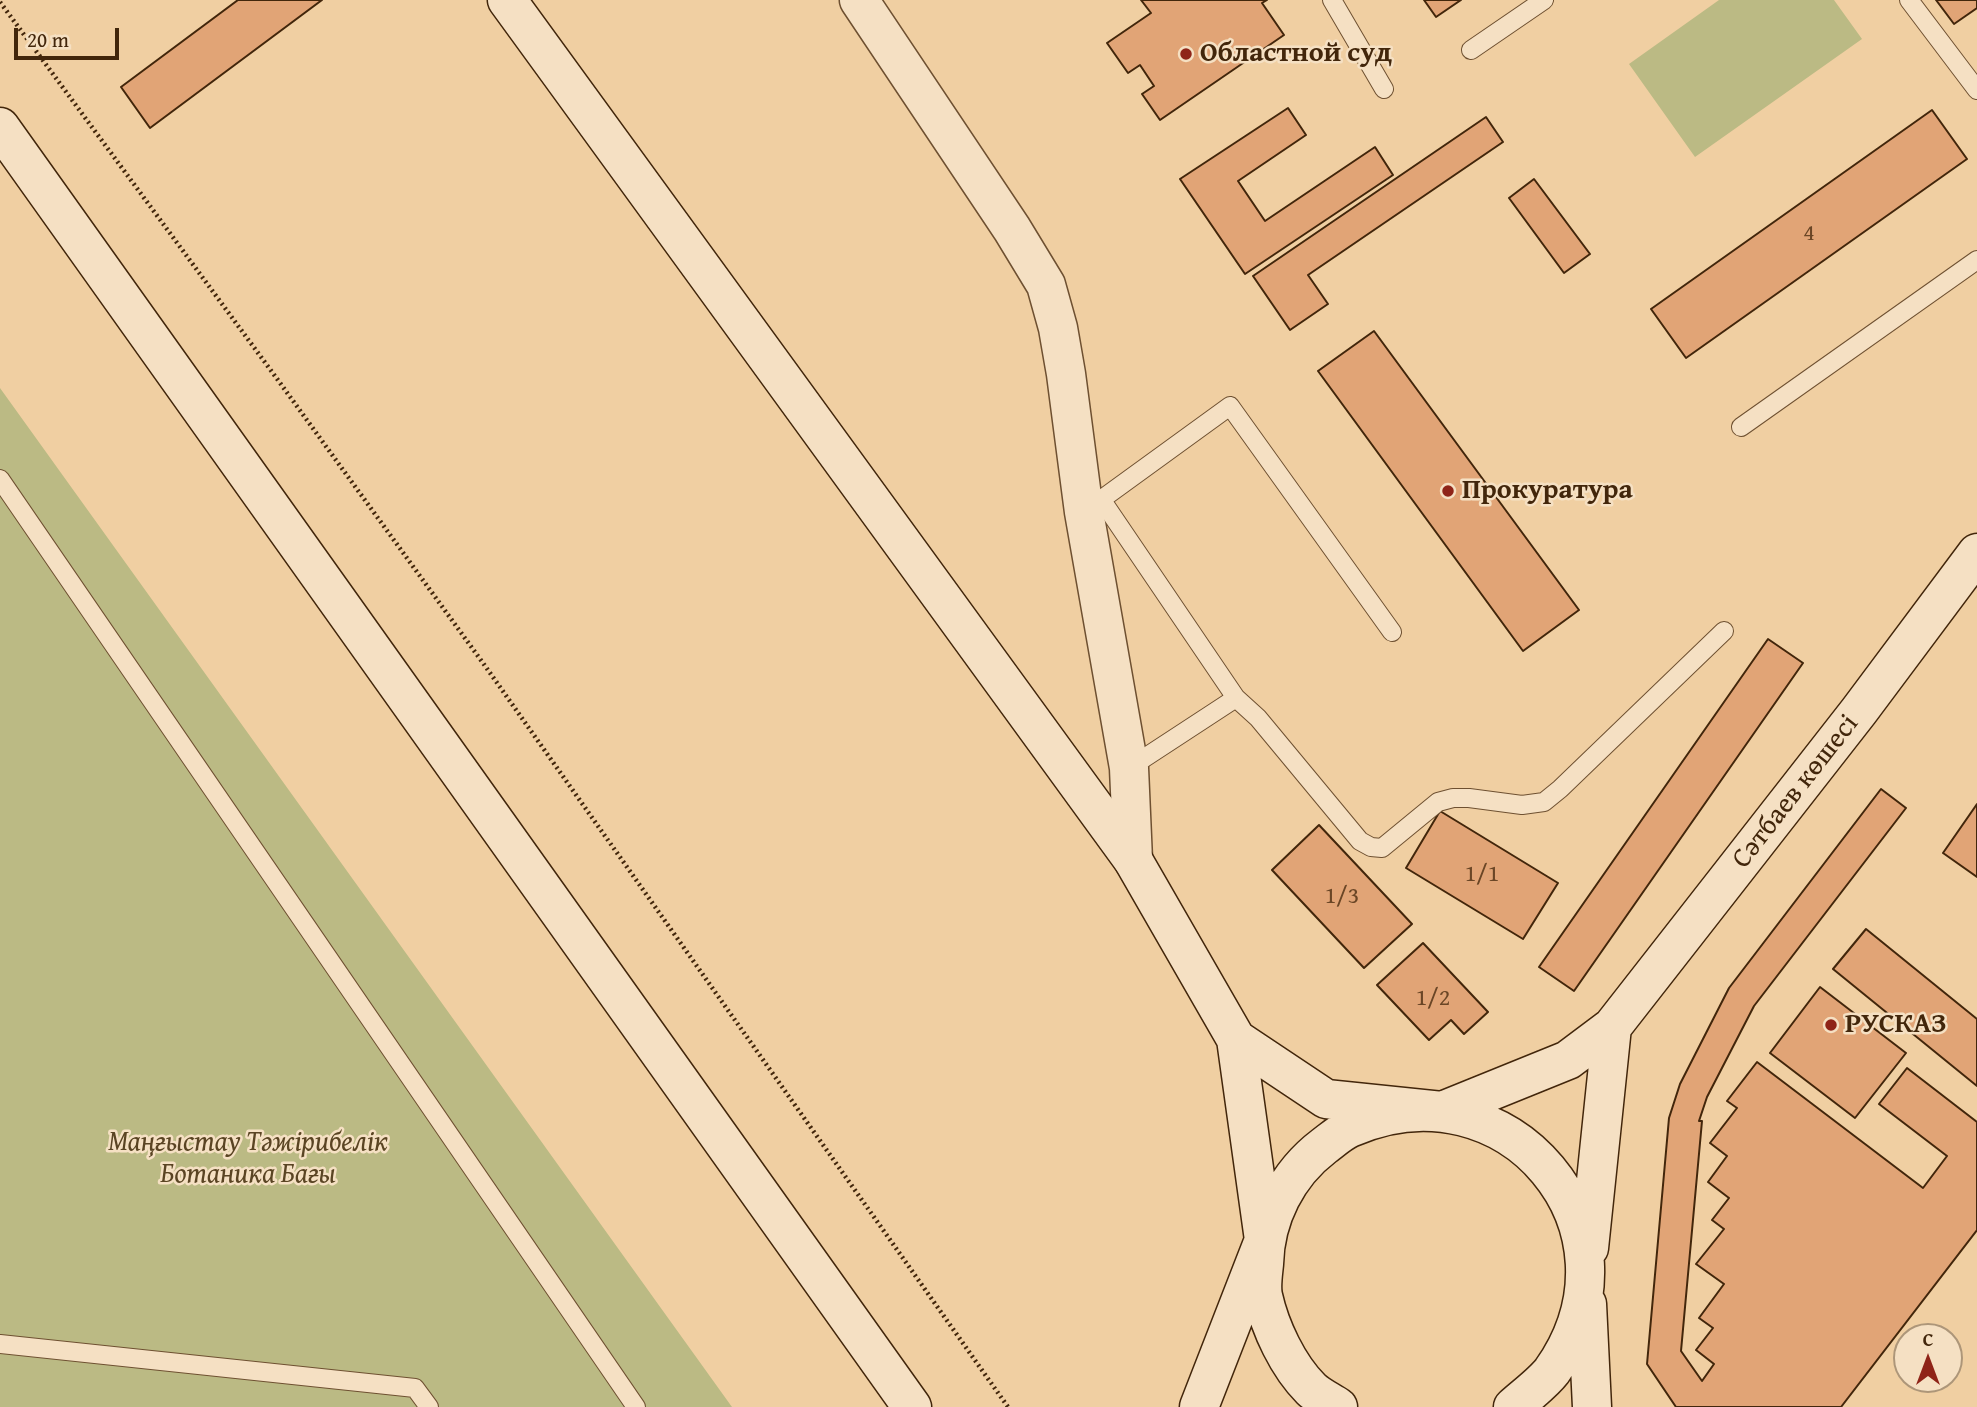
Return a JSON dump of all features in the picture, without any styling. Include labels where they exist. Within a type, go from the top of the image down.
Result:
[{"type":"main road","points":[[507,0],[1133,860],[1236,1039],[1264,1240],[1263,1294],[1279,1346],[1311,1389],[1338,1407]]},
{"type":"main road","points":[[863,2],[1046,285],[1058,328],[1092,506],[1129,768],[1133,860]]},
{"type":"main road","points":[[0,127],[912,1407]]},
{"type":"main road","name":"Сәтбаев көшесі","points":[[1442,1111],[1568,1059],[1612,1027],[1859,711],[1977,553]]},
{"type":"main road","points":[[1513,1407],[1551,1373],[1577,1326],[1586,1274],[1612,1027]]},
{"type":"main road","points":[[1236,1039],[1326,1099],[1442,1111],[1488,1124],[1528,1149],[1559,1184],[1579,1227],[1586,1274],[1592,1407]]},
{"type":"main road","points":[[1199,1407],[1280,1195],[1310,1157],[1348,1129],[1394,1113],[1442,1111]]},
{"type":"lane","points":[[1332,0],[1384,89]]},
{"type":"lane","points":[[1471,50],[1544,0]]},
{"type":"lane","points":[[1909,0],[1977,90]]},
{"type":"lane","points":[[1741,427],[1977,260]]},
{"type":"lane","points":[[1392,632],[1230,406],[1092,506],[1237,698],[1258,718],[1360,841],[1371,847],[1382,848],[1437,803],[1453,798],[1522,805],[1544,802],[1724,631]]},
{"type":"lane","points":[[0,480],[636,1407]]},
{"type":"lane","points":[[1129,768],[1237,698]]},
{"type":"lane","points":[[0,1344],[415,1388],[429,1407]]},
{"type":"path","points":[[0,2],[467,641],[1008,1407]]},
{"type":"green space","points":[[1719,0],[1834,0],[1862,39],[1695,157],[1629,64]]},
{"type":"green space","name":"Маңғыстау Тәжірибелік Ботаника Бағы","points":[[0,388],[732,1407],[0,1407]]},
{"type":"building","points":[[238,0],[322,0],[150,128],[121,87]]},
{"type":"building","name":"Областной суд","points":[[1141,0],[1267,0],[1262,3],[1284,35],[1160,120],[1142,94],[1154,86],[1140,65],[1128,73],[1107,43],[1151,13]]},
{"type":"building","points":[[1424,0],[1461,0],[1436,17]]},
{"type":"building","points":[[1936,0],[1977,0],[1977,8],[1954,24]]},
{"type":"building","points":[[1288,108],[1306,135],[1238,181],[1265,221],[1375,147],[1393,175],[1245,274],[1180,179]]},
{"type":"building","points":[[1932,110],[1967,159],[1686,358],[1651,309]]},
{"type":"building","points":[[1486,117],[1503,142],[1308,275],[1328,304],[1290,330],[1253,276]]},
{"type":"building","points":[[1534,179],[1590,254],[1564,273],[1509,198]]},
{"type":"building","name":"Прокуратура","points":[[1374,331],[1579,610],[1523,651],[1318,371]]},
{"type":"building","points":[[1768,639],[1803,663],[1574,991],[1539,967]]},
{"type":"building","points":[[1881,789],[1906,808],[1754,1006],[1707,1097],[1699,1121],[1702,1121],[1681,1351],[1702,1381],[1714,1364],[1696,1350],[1713,1328],[1699,1318],[1724,1284],[1696,1264],[1724,1229],[1712,1220],[1729,1198],[1708,1182],[1727,1156],[1710,1143],[1737,1108],[1727,1101],[1757,1062],[1923,1188],[1947,1156],[1879,1104],[1907,1068],[1977,1122],[1977,1230],[1906,1323],[1893,1323],[1893,1339],[1841,1407],[1676,1407],[1647,1364],[1669,1118],[1680,1084],[1729,988]]},
{"type":"building","points":[[1977,804],[1977,877],[1943,853]]},
{"type":"building","points":[[1440,811],[1558,883],[1523,939],[1406,868]]},
{"type":"building","points":[[1319,825],[1412,924],[1364,968],[1272,870]]},
{"type":"building","points":[[1866,929],[1977,1019],[1977,1086],[1833,969]]},
{"type":"building","points":[[1423,943],[1488,1012],[1464,1034],[1451,1020],[1429,1040],[1377,985]]},
{"type":"building","points":[[1820,987],[1906,1053],[1855,1118],[1770,1053]]},
{"type":"place","name":"Областной суд","points":[[1186,54]]},
{"type":"place","name":"Прокуратура","points":[[1448,491]]},
{"type":"place","name":"РУСКАЗ","points":[[1831,1025]]}]
